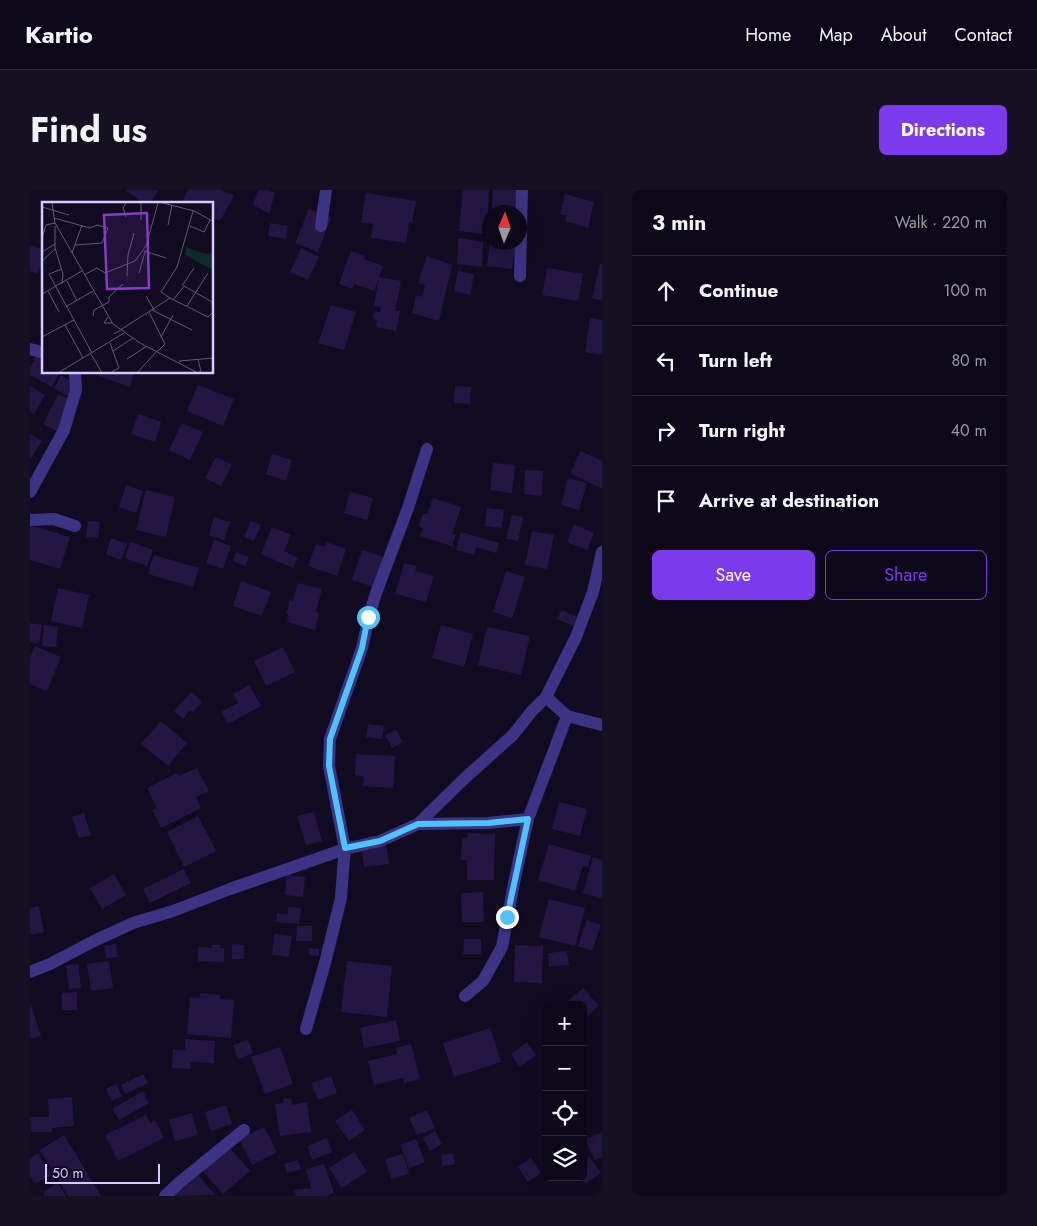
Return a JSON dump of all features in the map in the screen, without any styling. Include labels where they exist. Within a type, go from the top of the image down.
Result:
[{"type":"street","points":[[321,226],[326,190]]},
{"type":"street","points":[[520,276],[522,190]]},
{"type":"street","points":[[30,492],[64,430],[76,390],[76,374]]},
{"type":"street","points":[[306,1029],[341,898],[345,848],[329,766],[330,739],[362,648],[368,617],[375,596],[408,508],[427,449]]},
{"type":"street","points":[[30,520],[54,518],[75,526]]},
{"type":"street","points":[[30,972],[134,923],[173,911],[345,848],[380,841],[418,824],[466,777],[512,736],[546,697],[579,628],[593,592],[602,552]]},
{"type":"street","points":[[546,697],[567,716],[602,725]]},
{"type":"street","points":[[465,996],[483,981],[502,947],[528,819],[567,716]]},
{"type":"street","points":[[418,824],[488,823],[528,819]]},
{"type":"street","points":[[165,1196],[244,1130]]},
{"type":"building","points":[[125,190],[159,190],[150,202],[142,202]]},
{"type":"building","points":[[188,190],[221,190],[234,196],[220,221],[214,218],[214,202],[182,202]]},
{"type":"building","points":[[258,190],[269,190],[275,193],[269,214],[253,205]]},
{"type":"building","points":[[463,190],[489,190],[488,205],[482,205],[482,233],[459,231]]},
{"type":"building","points":[[493,190],[520,190],[519,205],[492,205]]},
{"type":"building","points":[[366,193],[416,201],[412,222],[409,222],[406,243],[371,238],[373,224],[361,222]]},
{"type":"building","points":[[565,194],[594,202],[588,228],[565,221],[567,215],[560,214]]},
{"type":"building","points":[[309,209],[331,218],[318,252],[295,243]]},
{"type":"building","points":[[270,223],[288,226],[286,239],[268,236]]},
{"type":"building","points":[[458,238],[482,242],[482,267],[457,264]]},
{"type":"building","points":[[30,245],[42,249],[42,262],[38,274],[30,271]]},
{"type":"building","points":[[301,248],[319,257],[308,280],[290,272]]},
{"type":"building","points":[[489,250],[514,250],[512,269],[487,266]]},
{"type":"building","points":[[351,251],[365,256],[364,259],[383,266],[374,291],[354,284],[352,289],[339,284]]},
{"type":"building","points":[[427,256],[452,265],[439,321],[412,313],[416,295],[422,297],[425,285],[418,283]]},
{"type":"building","points":[[600,263],[602,264],[602,301],[592,298]]},
{"type":"building","points":[[547,268],[583,274],[578,301],[542,295]]},
{"type":"building","points":[[458,271],[474,274],[470,295],[454,291]]},
{"type":"building","points":[[379,277],[401,281],[395,311],[400,311],[396,331],[376,327],[377,320],[373,319],[374,311],[380,312],[381,307],[374,306]]},
{"type":"building","points":[[331,305],[356,312],[344,350],[318,343]]},
{"type":"building","points":[[590,318],[602,320],[602,355],[585,352]]},
{"type":"building","points":[[36,357],[42,360],[42,374],[59,374],[52,387],[30,375],[30,368]]},
{"type":"building","points":[[100,374],[133,374],[130,387],[99,376]]},
{"type":"building","points":[[61,375],[74,383],[67,396],[54,388]]},
{"type":"building","points":[[198,385],[234,399],[223,426],[187,411]]},
{"type":"building","points":[[30,386],[45,395],[34,414],[30,411]]},
{"type":"building","points":[[455,386],[471,387],[470,404],[454,403]]},
{"type":"building","points":[[58,394],[71,400],[57,431],[43,424]]},
{"type":"building","points":[[138,414],[161,422],[155,442],[131,434]]},
{"type":"building","points":[[182,423],[203,432],[190,460],[169,450]]},
{"type":"building","points":[[30,434],[42,441],[30,460]]},
{"type":"building","points":[[581,451],[602,461],[602,489],[570,473]]},
{"type":"building","points":[[272,454],[292,460],[286,481],[266,474]]},
{"type":"building","points":[[216,457],[232,465],[221,486],[205,478]]},
{"type":"building","points":[[493,463],[515,465],[512,493],[490,490]]},
{"type":"building","points":[[525,470],[543,471],[542,496],[524,494]]},
{"type":"building","points":[[568,478],[587,483],[579,510],[561,505]]},
{"type":"building","points":[[126,485],[143,491],[136,513],[119,507]]},
{"type":"building","points":[[146,490],[175,497],[166,537],[136,530]]},
{"type":"building","points":[[350,492],[373,498],[367,520],[344,513]]},
{"type":"building","points":[[433,498],[461,507],[452,534],[456,535],[452,546],[420,536],[423,528],[419,526],[423,513],[427,514]]},
{"type":"building","points":[[487,508],[504,510],[502,528],[485,526]]},
{"type":"building","points":[[512,515],[523,517],[518,541],[506,539]]},
{"type":"building","points":[[214,517],[230,522],[224,540],[209,535]]},
{"type":"building","points":[[88,521],[100,522],[98,538],[86,537]]},
{"type":"building","points":[[251,521],[261,525],[254,541],[244,537]]},
{"type":"building","points":[[574,524],[594,533],[587,550],[567,542]]},
{"type":"building","points":[[30,525],[70,537],[60,569],[30,560]]},
{"type":"building","points":[[272,527],[291,535],[284,551],[298,558],[293,568],[261,554]]},
{"type":"building","points":[[532,531],[554,535],[547,569],[525,565]]},
{"type":"building","points":[[461,532],[499,543],[496,553],[476,547],[474,555],[456,550]]},
{"type":"building","points":[[111,538],[127,544],[121,560],[106,554]]},
{"type":"building","points":[[214,540],[231,546],[223,569],[206,563]]},
{"type":"building","points":[[130,542],[153,550],[147,566],[125,558]]},
{"type":"building","points":[[326,542],[346,549],[337,576],[308,566],[316,544],[325,547]]},
{"type":"building","points":[[362,550],[384,557],[374,587],[352,580]]},
{"type":"building","points":[[236,552],[249,557],[245,566],[233,561]]},
{"type":"building","points":[[154,555],[199,568],[193,587],[148,574]]},
{"type":"building","points":[[404,563],[417,566],[415,571],[434,576],[426,602],[395,594]]},
{"type":"building","points":[[506,571],[525,577],[512,618],[493,612]]},
{"type":"building","points":[[241,581],[271,592],[262,616],[233,606]]},
{"type":"building","points":[[298,583],[322,589],[316,612],[319,613],[315,630],[287,622],[289,615],[286,614],[290,600],[293,601]]},
{"type":"building","points":[[58,588],[89,595],[82,628],[51,621]]},
{"type":"building","points":[[562,610],[577,617],[573,626],[557,619]]},
{"type":"building","points":[[30,623],[42,625],[39,643],[30,642]]},
{"type":"building","points":[[44,625],[58,627],[56,647],[42,646]]},
{"type":"building","points":[[441,625],[473,634],[464,667],[432,658]]},
{"type":"building","points":[[487,627],[530,636],[521,675],[478,665]]},
{"type":"building","points":[[35,646],[61,657],[47,691],[30,684],[30,657]]},
{"type":"building","points":[[283,647],[295,672],[266,686],[254,661]]},
{"type":"building","points":[[249,685],[261,706],[228,724],[221,712],[238,703],[233,694]]},
{"type":"building","points":[[191,692],[202,702],[193,712],[190,710],[183,719],[174,711]]},
{"type":"building","points":[[161,721],[187,743],[168,766],[141,744]]},
{"type":"building","points":[[368,724],[384,726],[382,739],[366,737]]},
{"type":"building","points":[[396,730],[403,742],[392,748],[385,735]]},
{"type":"building","points":[[356,754],[395,756],[393,788],[363,786],[364,777],[355,775]]},
{"type":"building","points":[[197,768],[209,791],[196,797],[201,808],[161,828],[152,810],[157,808],[147,788],[177,773],[179,776]]},
{"type":"building","points":[[559,802],[587,809],[580,836],[552,829]]},
{"type":"building","points":[[314,812],[322,841],[306,845],[297,816]]},
{"type":"building","points":[[84,813],[91,835],[79,838],[72,817]]},
{"type":"building","points":[[198,816],[216,851],[184,867],[167,832]]},
{"type":"building","points":[[468,833],[495,834],[494,880],[467,880],[467,860],[461,860],[462,838],[467,838]]},
{"type":"building","points":[[386,844],[389,864],[364,867],[361,847]]},
{"type":"building","points":[[549,844],[591,856],[588,867],[583,866],[575,891],[538,880]]},
{"type":"building","points":[[593,857],[602,860],[602,899],[583,893]]},
{"type":"building","points":[[184,869],[191,883],[150,903],[143,889]]},
{"type":"building","points":[[114,874],[126,895],[102,909],[90,888]]},
{"type":"building","points":[[287,875],[305,877],[303,897],[285,895]]},
{"type":"building","points":[[483,892],[484,922],[462,922],[461,893]]},
{"type":"building","points":[[549,899],[585,908],[575,946],[539,937]]},
{"type":"building","points":[[39,906],[44,932],[30,935],[30,908]]},
{"type":"building","points":[[288,907],[301,908],[299,924],[276,922],[277,913],[288,914]]},
{"type":"building","points":[[587,920],[601,925],[592,951],[578,946]]},
{"type":"building","points":[[297,926],[312,926],[312,941],[296,941]]},
{"type":"building","points":[[274,934],[292,936],[289,957],[272,955]]},
{"type":"building","points":[[464,939],[481,939],[481,954],[463,954]]},
{"type":"building","points":[[116,944],[118,957],[106,958],[104,946]]},
{"type":"building","points":[[232,944],[244,945],[244,959],[232,959]]},
{"type":"building","points":[[212,945],[220,945],[220,948],[224,948],[224,962],[198,961],[198,947],[212,948]]},
{"type":"building","points":[[515,945],[543,946],[542,983],[514,982]]},
{"type":"building","points":[[309,948],[319,949],[319,956],[309,955]]},
{"type":"building","points":[[567,951],[569,965],[549,967],[548,953]]},
{"type":"building","points":[[109,961],[113,988],[91,991],[87,964]]},
{"type":"building","points":[[347,961],[392,966],[387,1017],[341,1012]]},
{"type":"building","points":[[78,964],[81,988],[69,989],[66,965]]},
{"type":"building","points":[[583,988],[599,1006],[587,1016],[587,1001],[568,1001]]},
{"type":"building","points":[[77,992],[77,1010],[62,1010],[62,993]]},
{"type":"building","points":[[200,993],[220,995],[220,999],[234,1000],[231,1038],[187,1034],[190,997],[200,998]]},
{"type":"building","points":[[30,1002],[41,1036],[30,1039]]},
{"type":"building","points":[[396,1020],[400,1041],[364,1048],[360,1028]]},
{"type":"building","points":[[490,1028],[501,1062],[454,1077],[443,1043]]},
{"type":"building","points":[[185,1039],[215,1041],[214,1063],[190,1062],[190,1069],[172,1068],[173,1049],[185,1050]]},
{"type":"building","points":[[248,1040],[253,1053],[238,1059],[233,1045]]},
{"type":"building","points":[[527,1042],[536,1055],[520,1067],[511,1054]]},
{"type":"building","points":[[411,1044],[420,1079],[404,1083],[403,1078],[374,1085],[368,1061],[397,1054],[396,1048]]},
{"type":"building","points":[[280,1047],[293,1084],[265,1094],[251,1057]]},
{"type":"building","points":[[143,1074],[148,1083],[125,1094],[121,1085]]},
{"type":"building","points":[[331,1076],[337,1093],[318,1100],[311,1083]]},
{"type":"building","points":[[116,1084],[122,1096],[112,1101],[106,1089]]},
{"type":"building","points":[[143,1091],[149,1103],[119,1120],[112,1109]]},
{"type":"building","points":[[72,1097],[74,1126],[52,1128],[52,1132],[31,1132],[30,1117],[49,1117],[48,1099]]},
{"type":"building","points":[[291,1098],[292,1105],[307,1102],[311,1132],[280,1136],[275,1104],[284,1103],[283,1099]]},
{"type":"building","points":[[226,1105],[232,1124],[211,1131],[205,1112]]},
{"type":"building","points":[[352,1110],[365,1130],[349,1141],[335,1121]]},
{"type":"building","points":[[427,1110],[435,1128],[417,1135],[409,1118]]},
{"type":"building","points":[[192,1113],[198,1135],[175,1141],[169,1120]]},
{"type":"building","points":[[146,1115],[150,1123],[155,1120],[164,1138],[118,1161],[105,1135]]},
{"type":"building","points":[[264,1127],[277,1152],[252,1165],[239,1139]]},
{"type":"building","points":[[435,1131],[442,1144],[430,1151],[423,1138]]},
{"type":"building","points":[[602,1132],[602,1157],[595,1160],[587,1144],[587,1139]]},
{"type":"building","points":[[64,1135],[101,1196],[68,1196],[40,1150]]},
{"type":"building","points":[[327,1138],[332,1152],[312,1160],[307,1146]]},
{"type":"building","points":[[416,1139],[425,1162],[409,1168],[400,1145]]},
{"type":"building","points":[[227,1145],[250,1171],[223,1194],[200,1168]]},
{"type":"building","points":[[354,1152],[367,1172],[342,1188],[329,1168]]},
{"type":"building","points":[[38,1153],[51,1175],[35,1184],[30,1176],[30,1158]]},
{"type":"building","points":[[453,1153],[455,1164],[442,1166],[441,1155]]},
{"type":"building","points":[[403,1154],[409,1174],[391,1179],[385,1159]]},
{"type":"building","points":[[589,1156],[601,1173],[585,1184],[583,1181],[587,1181],[587,1157]]},
{"type":"building","points":[[531,1158],[541,1173],[528,1182],[518,1167]]},
{"type":"building","points":[[298,1160],[301,1169],[287,1173],[284,1164]]},
{"type":"building","points":[[324,1164],[334,1193],[327,1196],[296,1196],[294,1190],[311,1188],[306,1169]]},
{"type":"building","points":[[197,1173],[215,1195],[175,1196],[172,1194]]},
{"type":"building","points":[[58,1183],[66,1196],[45,1196],[43,1192]]},
{"type":"route","points":[[368,617],[362,648],[330,739],[329,766],[345,848],[380,841],[418,824],[488,823],[528,819],[507,917]]}]
